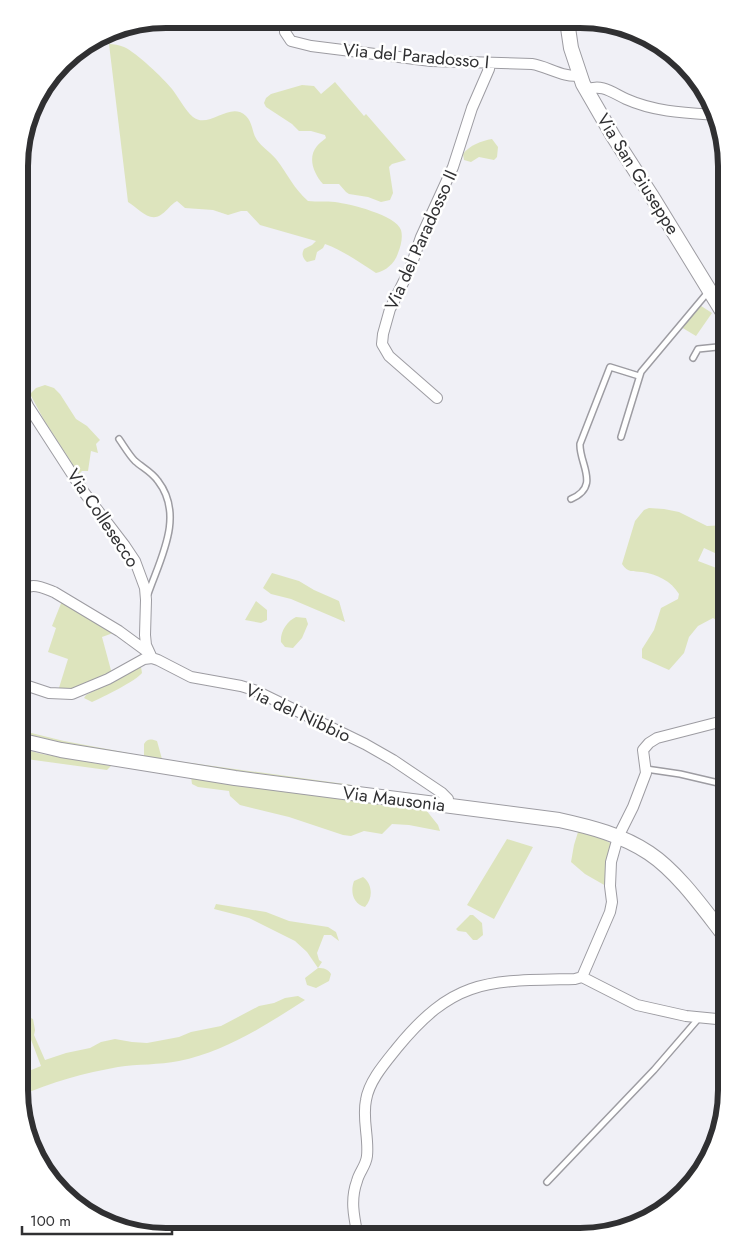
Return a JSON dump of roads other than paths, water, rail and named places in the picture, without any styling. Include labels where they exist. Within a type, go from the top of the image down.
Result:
[{"type":"main road","name":"Via San Giuseppe","points":[[568,28],[571,48],[586,90],[718,303]]},
{"type":"main road","name":"Via Mausonia","points":[[28,742],[62,750],[235,778],[559,820],[604,831],[635,845],[661,863],[688,891],[718,928]]},
{"type":"street","name":"Via del Paradosso I","points":[[284,32],[294,42],[311,46],[431,61],[532,64],[547,67],[570,76],[580,75]]},
{"type":"street","name":"Via del Paradosso II","points":[[437,398],[388,356],[382,344],[383,334],[390,309],[410,268],[421,237],[453,167],[472,108],[489,69],[489,64]]},
{"type":"street","points":[[586,90],[592,87],[601,87],[652,108],[708,114]]},
{"type":"street","name":"Via Collesecco","points":[[28,406],[83,491],[131,553],[143,582],[146,600],[144,630],[151,655]]},
{"type":"street","name":"Via del Nibbio","points":[[28,588],[32,586],[54,592],[119,631],[158,660],[191,677],[254,690],[365,744],[394,760],[442,793],[448,800],[448,806]]},
{"type":"street","points":[[28,686],[49,693],[72,694],[108,679],[151,655]]},
{"type":"street","points":[[582,977],[610,912],[612,902],[611,862],[618,837],[632,807],[646,769],[642,752],[649,742],[668,734],[718,722]]},
{"type":"street","points":[[356,1228],[352,1201],[357,1180],[367,1158],[364,1118],[366,1100],[370,1088],[380,1071],[408,1035],[442,1004],[468,989],[499,981],[575,979],[582,977],[633,1003],[679,1015],[718,1019]]},
{"type":"lane","points":[[621,437],[641,372],[710,290]]},
{"type":"lane","points":[[693,358],[698,349],[718,347]]},
{"type":"lane","points":[[571,499],[583,491],[586,482],[587,470],[579,453],[580,444],[610,367],[639,376]]},
{"type":"lane","points":[[119,439],[135,461],[160,482],[168,504],[169,532],[146,600]]},
{"type":"lane","points":[[646,769],[680,774],[718,783]]},
{"type":"lane","points":[[547,1182],[659,1065],[699,1018]]}]
